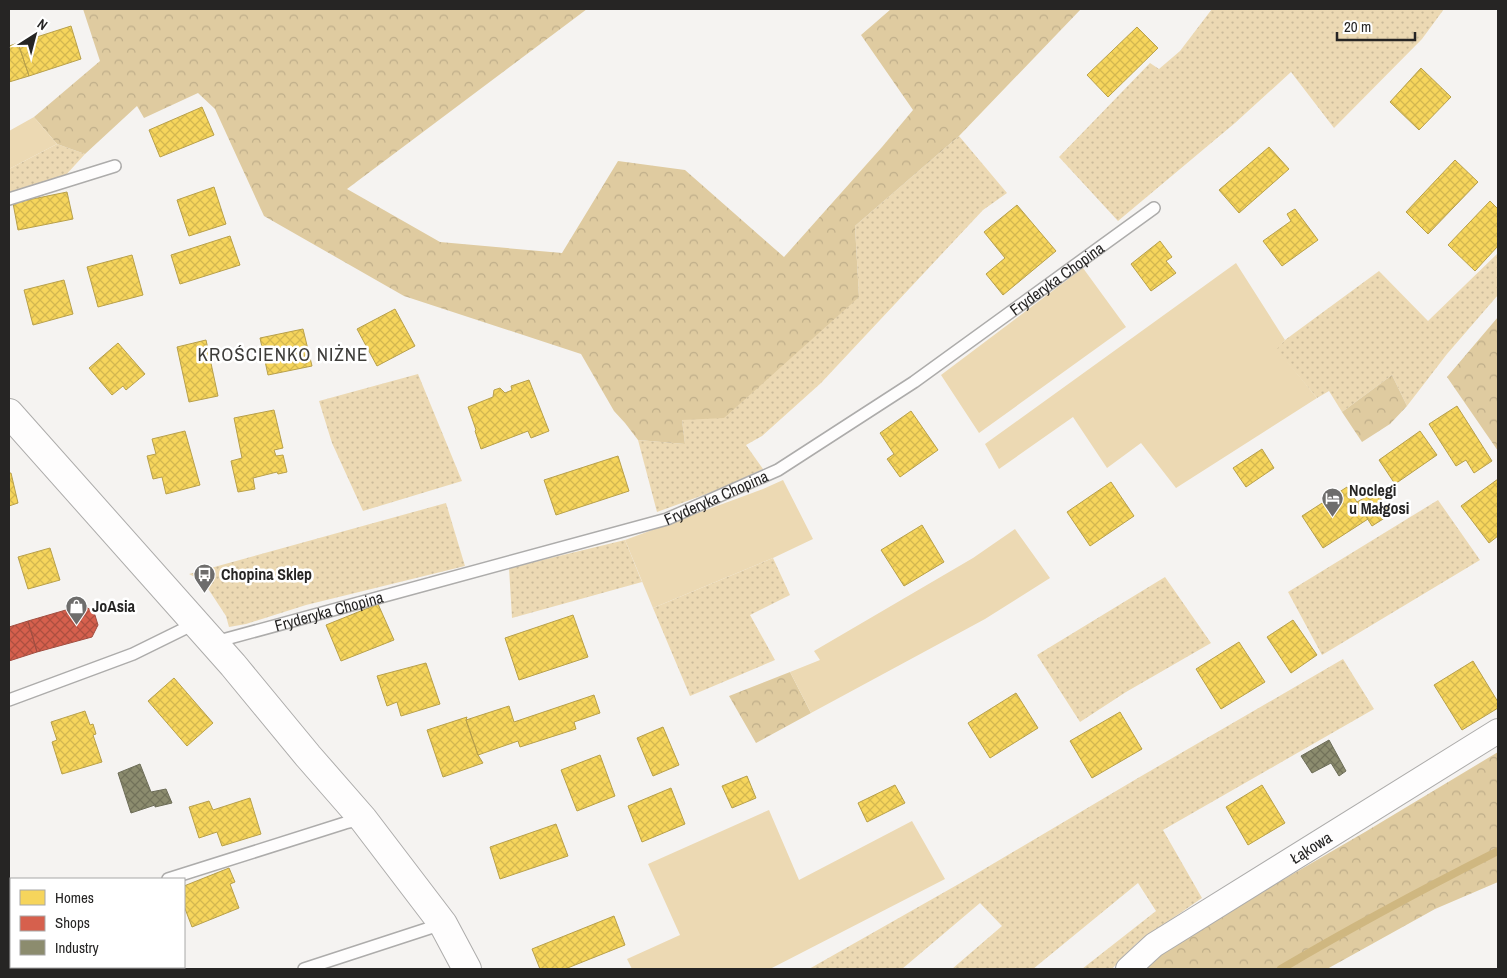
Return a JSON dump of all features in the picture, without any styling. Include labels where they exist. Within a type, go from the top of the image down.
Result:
[{"type":"street","points":[[9,413],[233,664],[308,756],[363,819],[443,924],[466,969]]},
{"type":"street","name":"Łąkowa","points":[[1128,969],[1154,945],[1498,731]]},
{"type":"lane","points":[[9,200],[115,166]]},
{"type":"lane","name":"Fryderyka Chopina","points":[[9,700],[133,654],[204,633],[667,519],[778,470],[914,382],[1154,208]]},
{"type":"lane","points":[[171,878],[363,819]]},
{"type":"lane","points":[[304,969],[443,924]]},
{"type":"shaded area","points":[[1212,9],[1444,9],[1422,39],[1334,128],[1291,72],[1235,123],[1118,221],[1059,157],[1150,63],[1159,69],[1180,51]]},
{"type":"shaded area","points":[[34,117],[57,144],[9,169],[9,131]]},
{"type":"shaded area","points":[[959,136],[1007,193],[983,210],[821,383],[762,436],[746,445],[763,469],[720,489],[657,512],[638,440],[685,444],[682,420],[859,297],[855,226]]},
{"type":"shaded area","points":[[57,144],[85,154],[65,176],[9,195],[9,169]]},
{"type":"shaded area","points":[[1498,253],[1498,295],[1447,354],[1407,406],[1392,375],[1342,412],[1329,391],[1317,398],[1276,349],[1285,340],[1379,271],[1428,321]]},
{"type":"shaded area","points":[[1236,263],[1285,340],[1277,349],[1317,398],[1176,488],[1141,443],[1107,468],[1073,417],[999,469],[985,444]]},
{"type":"shaded area","points":[[1083,268],[1126,327],[979,433],[941,375]]},
{"type":"shaded area","points":[[418,374],[462,481],[363,511],[332,443],[319,401]]},
{"type":"shaded area","points":[[783,480],[813,539],[773,558],[653,608],[625,540]]},
{"type":"shaded area","points":[[1438,500],[1480,560],[1322,655],[1288,592]]},
{"type":"shaded area","points":[[446,503],[465,566],[306,605],[246,624],[229,627],[226,616],[203,581],[189,574]]},
{"type":"shaded area","points":[[1015,529],[1050,578],[985,619],[811,713],[790,672],[820,660],[814,651],[973,558]]},
{"type":"shaded area","points":[[625,540],[642,582],[512,618],[509,568]]},
{"type":"shaded area","points":[[773,558],[790,595],[750,615],[775,660],[690,696],[653,608]]},
{"type":"shaded area","points":[[1165,577],[1211,643],[1126,692],[1080,722],[1037,655]]},
{"type":"shaded area","points":[[1343,659],[1374,709],[1163,830],[1202,898],[1137,943],[1112,969],[1082,969],[1156,911],[1138,883],[1033,969],[952,969],[1002,926],[980,903],[902,969],[809,969],[964,881]]},
{"type":"shaded area","points":[[769,810],[799,880],[912,821],[945,879],[770,969],[632,969],[627,959],[680,935],[648,864]]},
{"type":"green space","points":[[83,9],[587,9],[347,189],[440,242],[562,253],[618,161],[685,170],[784,257],[913,110],[861,35],[891,9],[1081,9],[959,136],[855,226],[859,297],[724,418],[682,420],[685,444],[638,440],[614,411],[581,354],[404,296],[264,216],[215,109],[198,93],[144,118],[137,106],[85,154],[57,144],[34,117],[100,61]]},
{"type":"green space","points":[[1498,317],[1498,451],[1447,377]]},
{"type":"green space","points":[[1392,375],[1407,406],[1390,424],[1362,442],[1342,412]]},
{"type":"green space","points":[[790,672],[811,713],[756,743],[729,696]]},
{"type":"green space","points":[[1498,752],[1498,882],[1435,909],[1327,969],[1138,969],[1186,936]]},
{"type":"building: Homes","points":[[71,26],[81,59],[29,76],[18,43]]},
{"type":"building: Homes","points":[[1137,27],[1158,48],[1108,97],[1087,75]]},
{"type":"building: Homes","points":[[18,43],[29,76],[9,82],[9,46]]},
{"type":"building: Homes","points":[[1421,68],[1451,97],[1419,130],[1390,102]]},
{"type":"building: Homes","points":[[202,107],[214,135],[160,157],[149,130]]},
{"type":"building: Homes","points":[[1269,147],[1289,169],[1239,213],[1219,190]]},
{"type":"building: Homes","points":[[1455,160],[1478,182],[1428,234],[1406,212]]},
{"type":"building: Homes","points":[[214,187],[226,224],[189,236],[177,200]]},
{"type":"building: Homes","points":[[67,192],[73,219],[18,230],[13,203]]},
{"type":"building: Homes","points":[[1490,201],[1498,209],[1498,246],[1475,271],[1448,245]]},
{"type":"building: Homes","points":[[1017,205],[1056,251],[1003,295],[986,274],[1005,258],[984,232]]},
{"type":"building: Homes","points":[[1295,209],[1318,240],[1282,266],[1263,241],[1291,221],[1287,214]]},
{"type":"building: Homes","points":[[230,236],[240,265],[180,284],[171,255]]},
{"type":"building: Homes","points":[[1160,241],[1172,257],[1166,261],[1176,273],[1151,291],[1131,264]]},
{"type":"building: Homes","points":[[132,255],[143,295],[98,307],[87,267]]},
{"type":"building: Homes","points":[[64,280],[73,314],[33,325],[24,290]]},
{"type":"building: Homes","points":[[395,309],[415,346],[377,366],[357,329]]},
{"type":"building: Homes","points":[[303,329],[312,366],[268,375],[260,338]]},
{"type":"building: Homes","points":[[206,340],[218,396],[189,402],[177,347]]},
{"type":"building: Homes","points":[[118,343],[145,374],[126,390],[123,386],[112,395],[89,368]]},
{"type":"building: Homes","points":[[529,380],[549,431],[531,438],[528,431],[481,449],[468,407],[493,397],[494,390],[500,388],[505,393],[512,390],[511,386]]},
{"type":"building: Homes","points":[[1457,406],[1492,461],[1474,473],[1466,460],[1456,466],[1429,424]]},
{"type":"building: Homes","points":[[274,410],[283,448],[274,450],[276,456],[283,455],[287,472],[278,474],[277,472],[253,478],[255,489],[238,492],[231,461],[242,458],[234,418]]},
{"type":"building: Homes","points":[[911,411],[938,450],[900,477],[887,459],[894,454],[880,433]]},
{"type":"building: Homes","points":[[185,431],[200,485],[166,494],[162,477],[153,479],[147,456],[156,454],[152,439]]},
{"type":"building: Homes","points":[[1420,431],[1437,455],[1395,484],[1379,460]]},
{"type":"building: Homes","points":[[1262,449],[1274,468],[1246,487],[1233,468]]},
{"type":"building: Homes","points":[[618,456],[629,491],[556,515],[544,480]]},
{"type":"building: Homes","points":[[9,473],[11,473],[18,503],[9,506]]},
{"type":"building: Homes","points":[[1498,479],[1498,536],[1489,543],[1461,506]]},
{"type":"building: Homes","points":[[1111,482],[1134,516],[1090,546],[1067,512]]},
{"type":"building: Homes","points":[[1347,487],[1368,519],[1323,548],[1302,516]]},
{"type":"building: Homes","points":[[1376,491],[1391,514],[1372,526],[1357,502]]},
{"type":"building: Homes","points":[[922,525],[944,562],[904,586],[881,550]]},
{"type":"building: Homes","points":[[50,548],[60,580],[28,589],[18,557]]},
{"type":"building: Homes","points":[[378,604],[394,640],[341,661],[326,625]]},
{"type":"building: Homes","points":[[573,615],[588,657],[519,680],[505,638]]},
{"type":"building: Homes","points":[[1293,620],[1317,655],[1291,673],[1267,637]]},
{"type":"building: Homes","points":[[1239,642],[1265,682],[1221,709],[1196,669]]},
{"type":"building: Homes","points":[[1473,661],[1498,702],[1498,708],[1462,730],[1434,685]]},
{"type":"building: Homes","points":[[426,663],[440,704],[401,716],[397,702],[387,706],[377,676]]},
{"type":"building: Homes","points":[[174,678],[213,723],[187,746],[148,701]]},
{"type":"building: Homes","points":[[1016,693],[1038,728],[990,758],[968,723]]},
{"type":"building: Homes","points":[[594,695],[600,713],[574,722],[576,729],[520,747],[518,741],[478,755],[466,720],[509,706],[514,722]]},
{"type":"building: Homes","points":[[85,711],[90,725],[93,724],[96,734],[93,735],[102,762],[62,774],[52,742],[57,740],[51,722]]},
{"type":"building: Homes","points":[[1120,712],[1142,749],[1092,778],[1070,741]]},
{"type":"building: Homes","points":[[467,717],[466,720],[478,755],[483,763],[443,777],[427,730]]},
{"type":"building: Homes","points":[[663,727],[679,765],[653,776],[637,738]]},
{"type":"building: Homes","points":[[600,755],[615,796],[577,811],[561,770]]},
{"type":"building: Homes","points":[[747,776],[756,798],[732,808],[722,786]]},
{"type":"building: Homes","points":[[895,785],[905,803],[867,822],[858,803]]},
{"type":"building: Homes","points":[[1262,785],[1285,823],[1248,845],[1226,807]]},
{"type":"building: Homes","points":[[671,788],[685,824],[642,842],[628,806]]},
{"type":"building: Homes","points":[[250,798],[261,834],[222,846],[217,832],[199,838],[189,807],[209,801],[213,810]]},
{"type":"building: Homes","points":[[556,824],[568,856],[500,879],[490,847]]},
{"type":"building: Homes","points":[[229,868],[235,882],[230,884],[239,908],[192,927],[185,909],[185,886]]},
{"type":"building: Homes","points":[[614,916],[625,945],[565,969],[540,969],[532,949]]},
{"type":"building: Shops","points":[[83,605],[94,612],[98,625],[92,637],[37,652],[28,621]]},
{"type":"building: Shops","points":[[28,621],[37,652],[9,661],[9,627]]},
{"type":"building: Industry","points":[[1329,740],[1346,771],[1339,776],[1331,763],[1312,773],[1301,756]]},
{"type":"building: Industry","points":[[140,764],[151,792],[166,789],[172,803],[155,807],[155,805],[131,813],[118,773]]},
{"type":"waterway","points":[[1281,969],[1389,908],[1498,851]]},
{"type":"place","name":"Noclegi u Małgosi","points":[[1333,518]]},
{"type":"place","name":"Chopina Sklep","points":[[205,593]]},
{"type":"place","name":"JoAsia","points":[[76,625]]},
{"type":"district","name":"KROŚCIENKO NIŻNE","points":[[283,354]]}]
